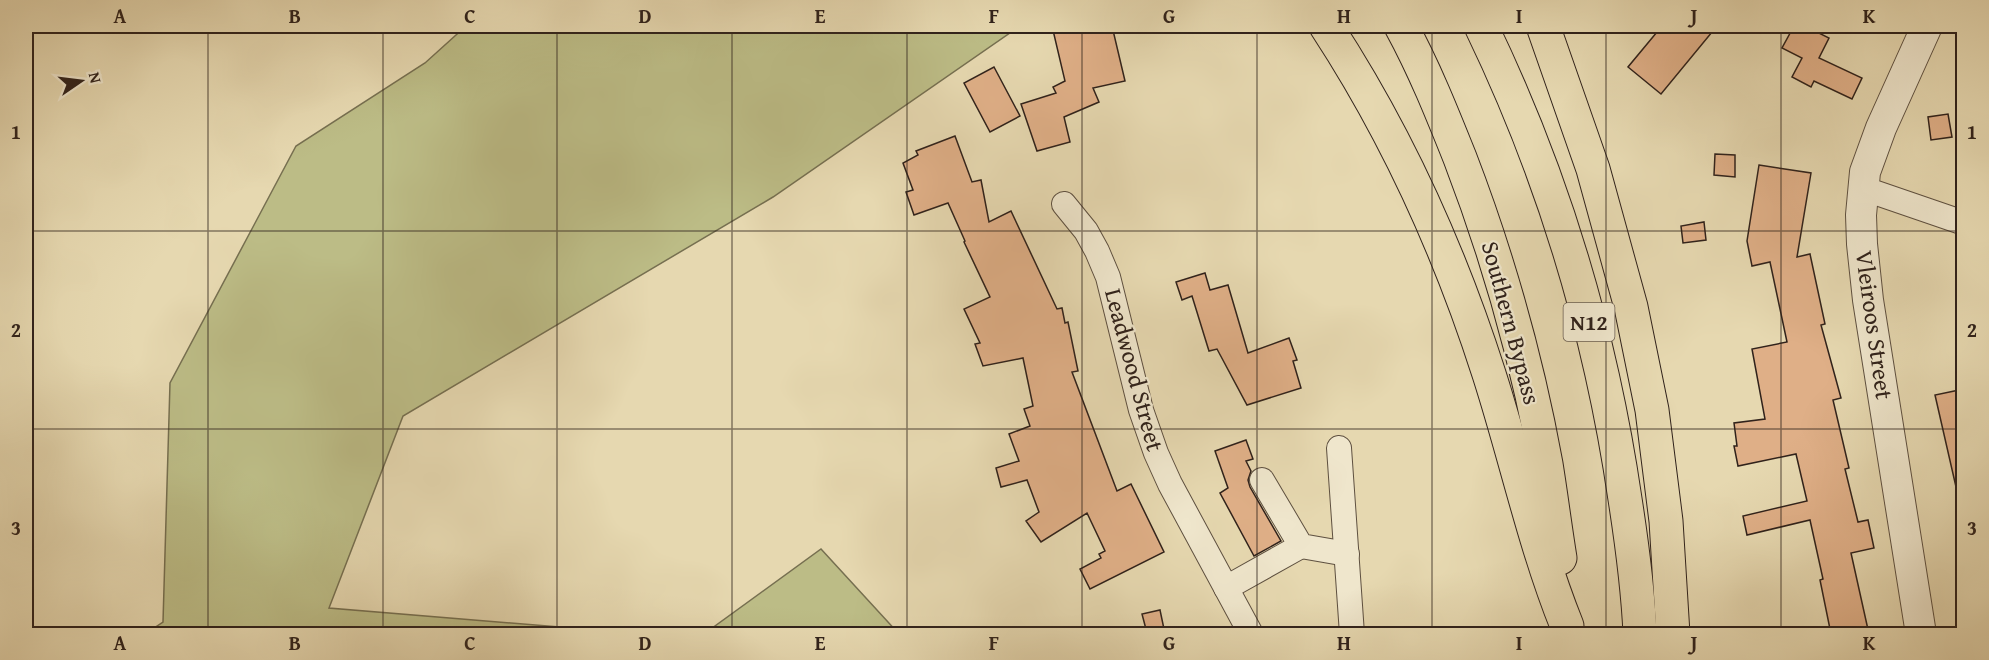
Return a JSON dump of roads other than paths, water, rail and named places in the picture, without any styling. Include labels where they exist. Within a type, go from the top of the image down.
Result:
[{"type":"highway","points":[[1326,26],[1350,62],[1390,134],[1456,280],[1488,372],[1541,554],[1567,630]]},
{"type":"highway","name":"Southern Bypass","points":[[1401,26],[1441,109],[1496,261],[1528,381],[1546,465],[1560,559],[1567,630]]},
{"type":"highway","name":"N12","points":[[1481,26],[1507,79],[1540,163],[1567,243],[1596,348],[1619,461],[1633,555],[1640,634]]},
{"type":"highway","points":[[1543,26],[1593,168],[1631,307],[1652,410],[1666,521],[1673,634]]},
{"type":"street","name":"Vleiroos Street","points":[[1921,634],[1868,300],[1862,244],[1862,188],[1871,153],[1881,128],[1927,26]]},
{"type":"street","points":[[1862,188],[1964,223]]},
{"type":"street","name":"Leadwood Street","points":[[1064,204],[1086,231],[1108,277],[1141,411],[1156,453],[1170,484],[1251,634]]},
{"type":"street","points":[[1339,448],[1352,634]]},
{"type":"street","points":[[1262,480],[1301,546]]},
{"type":"street","points":[[1226,588],[1301,546],[1347,555]]}]
